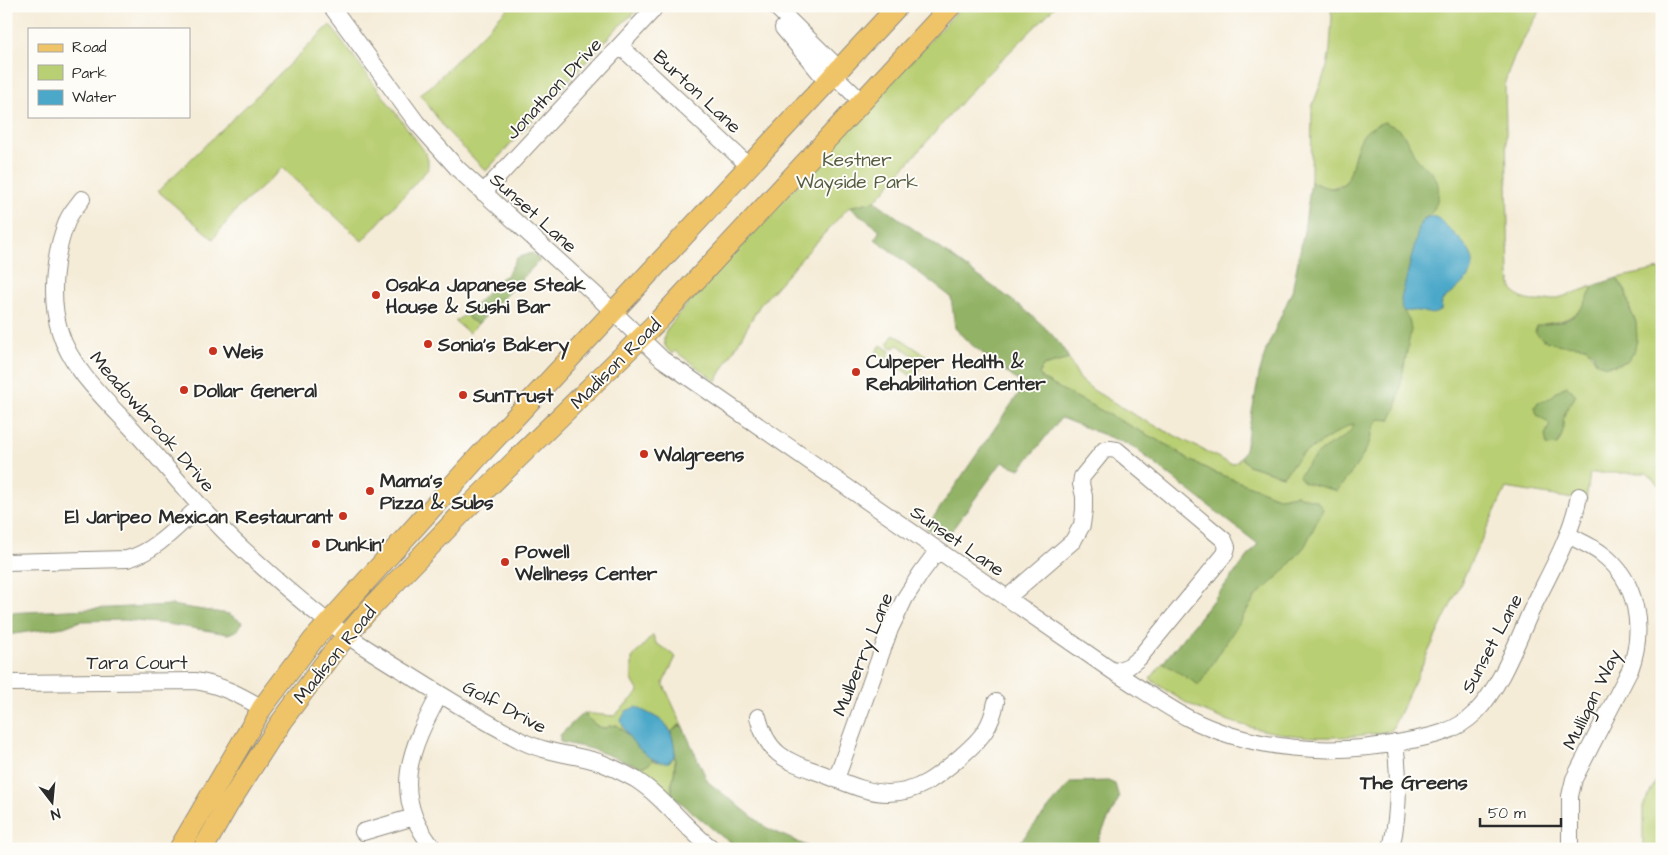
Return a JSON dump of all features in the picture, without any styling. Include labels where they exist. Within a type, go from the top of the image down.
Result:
[{"type":"main road","name":"Madison Road","points":[[179,849],[262,708],[328,622],[898,6]]},
{"type":"main road","name":"Madison Road","points":[[203,849],[228,805],[281,722],[347,635],[408,568],[467,508],[641,339],[951,6]]},
{"type":"street","name":"Sunset Lane","points":[[330,6],[417,123],[458,170],[668,364],[1114,672],[1189,718],[1230,735],[1265,743],[1316,749],[1347,749],[1396,743],[1438,734],[1454,728],[1470,718],[1482,705],[1503,673],[1568,535],[1579,496]]},
{"type":"street","points":[[771,6],[775,16],[791,38],[822,74],[834,75]]},
{"type":"street","points":[[775,6],[832,62],[834,75],[862,102]]},
{"type":"street","name":"Jonathon Drive","points":[[483,193],[653,10]]},
{"type":"street","name":"Burton Lane","points":[[620,46],[749,166]]},
{"type":"street","name":"Meadowbrook Drive","points":[[82,200],[68,217],[58,255],[55,278],[55,296],[60,333],[70,356],[87,379],[200,506],[243,550],[328,622]]},
{"type":"street","points":[[1007,598],[1035,572],[1068,546],[1076,536],[1082,525],[1084,496],[1081,484],[1085,472],[1104,450],[1110,448],[1117,450],[1224,540],[1227,547],[1225,554],[1139,658],[1129,666],[1114,672]]},
{"type":"street","points":[[6,562],[127,558],[139,555],[152,548],[200,506]]},
{"type":"street","name":"Mulligan Way","points":[[1568,535],[1601,554],[1620,573],[1633,598],[1637,613],[1638,634],[1636,654],[1630,670],[1578,770],[1571,788],[1569,806],[1570,849]]},
{"type":"street","name":"Mulberry Lane","points":[[836,779],[890,629],[905,598],[938,550]]},
{"type":"street","name":"Golf Drive","points":[[328,622],[440,694],[520,740],[540,748],[598,762],[623,773],[655,794],[690,830],[713,849]]},
{"type":"street","name":"Tara Court","points":[[6,680],[11,683],[195,681],[228,689],[262,708]]},
{"type":"street","points":[[434,849],[421,832],[414,817],[407,785],[408,770],[419,735],[440,694]]},
{"type":"street","points":[[758,717],[761,729],[768,742],[787,761],[869,791],[887,793],[913,789],[937,777],[974,745],[985,731],[996,702]]},
{"type":"street","points":[[1391,849],[1398,803],[1396,743]]},
{"type":"street","points":[[363,832],[414,817]]},
{"type":"green space","points":[[510,6],[642,6],[618,27],[486,171],[446,130],[420,94],[430,87]]},
{"type":"green space","name":"Kestner Wayside Park","points":[[962,6],[1056,6],[977,84],[875,201],[849,207],[811,248],[760,305],[716,381],[675,351],[672,354],[664,343],[664,338],[668,327],[680,312]]},
{"type":"green space","points":[[1330,6],[1333,6],[1337,12],[1349,6],[1543,6],[1517,52],[1505,82],[1509,276],[1511,286],[1516,294],[1523,299],[1543,301],[1593,286],[1585,303],[1575,314],[1569,318],[1544,324],[1573,345],[1586,347],[1597,363],[1636,322],[1630,310],[1626,292],[1617,278],[1660,269],[1662,282],[1662,489],[1647,473],[1590,473],[1586,501],[1506,488],[1391,731],[1348,736],[1316,737],[1277,733],[1238,724],[1185,702],[1150,679],[1297,495],[1278,497],[1214,472],[1042,379],[1039,373],[1043,366],[1069,359],[1080,379],[1093,390],[1136,416],[1231,464],[1237,462],[1241,457],[1248,465],[1283,476],[1301,455],[1345,427],[1356,150],[1350,177],[1343,184],[1332,188],[1324,188],[1311,181],[1312,107],[1327,67],[1332,16]]},
{"type":"green space","points":[[330,25],[425,152],[428,160],[428,169],[362,241],[283,168],[238,208],[213,239],[158,191]]},
{"type":"green space","points":[[1384,122],[1398,129],[1408,141],[1417,159],[1434,175],[1437,180],[1438,200],[1432,211],[1423,219],[1402,309],[1409,319],[1411,330],[1396,409],[1390,420],[1380,419],[1377,422],[1364,454],[1337,491],[1303,482],[1299,476],[1317,455],[1345,436],[1354,424],[1349,425],[1301,455],[1283,476],[1248,465],[1241,457],[1245,449],[1259,375],[1266,350],[1292,291],[1304,231],[1311,181],[1326,187],[1336,188],[1343,184],[1348,177],[1357,147],[1364,134]]},
{"type":"green space","points":[[875,201],[1013,301],[1052,334],[1062,346],[1069,359],[1043,366],[1039,373],[1042,379],[1214,472],[1278,497],[1297,495],[1317,501],[1323,509],[1305,546],[1282,573],[1256,596],[1199,685],[1163,663],[1258,544],[1132,446],[1061,418],[1020,469],[1002,462],[946,538],[926,528],[1024,386],[967,341],[955,328],[951,297],[875,239],[880,230],[849,207]]},
{"type":"green space","points":[[532,253],[540,260],[478,324],[469,319],[467,314],[501,278],[507,275],[517,258]]},
{"type":"green space","points":[[1617,278],[1626,292],[1630,310],[1636,322],[1637,340],[1634,352],[1627,361],[1606,366],[1597,363],[1593,354],[1586,347],[1552,343],[1546,341],[1535,332],[1536,326],[1560,322],[1574,316],[1586,302],[1593,286]]},
{"type":"green space","points":[[467,314],[469,319],[478,324],[469,333],[455,321]]},
{"type":"green space","points":[[894,334],[928,357],[924,363],[898,345],[893,348],[887,344]]},
{"type":"green space","points":[[881,345],[890,351],[888,355],[910,371],[916,365],[922,365],[914,378],[876,352]]},
{"type":"green space","points":[[1568,386],[1576,395],[1565,413],[1560,441],[1557,445],[1547,446],[1545,435],[1550,425],[1537,415],[1535,407],[1538,402],[1548,399],[1563,387]]},
{"type":"green space","points":[[171,605],[229,614],[242,622],[238,630],[228,634],[167,624],[125,620],[80,621],[64,627],[6,635],[6,613]]},
{"type":"green space","points":[[653,635],[656,643],[676,657],[663,683],[683,727],[679,725],[671,732],[662,721],[641,710],[622,725],[629,735],[617,725],[598,726],[583,713],[614,716],[639,692],[632,680],[632,658]]},
{"type":"green space","points":[[583,713],[600,728],[617,725],[653,760],[646,766],[637,766],[592,749],[560,742],[560,735]]},
{"type":"green space","points":[[679,725],[683,727],[708,782],[767,828],[813,849],[739,849],[673,796],[672,785],[675,763],[671,732]]},
{"type":"green space","points":[[675,752],[674,776],[671,786],[673,796],[655,778],[637,766],[646,766],[653,760],[657,762],[672,760]]},
{"type":"green space","points":[[1662,770],[1662,849],[1643,849],[1643,806]]},
{"type":"green space","points":[[1108,781],[1115,784],[1119,798],[1099,838],[1096,849],[1014,849],[1071,782]]},
{"type":"water","points":[[1433,216],[1439,219],[1461,240],[1472,258],[1473,267],[1469,276],[1460,286],[1442,301],[1441,310],[1438,312],[1432,314],[1404,311],[1402,310],[1401,299],[1420,224],[1423,219]]},
{"type":"water","points":[[636,707],[659,719],[668,728],[675,752],[669,762],[654,760],[639,749],[623,727],[621,720],[626,711]]},
{"type":"place","name":"Osaka Japanese Steak House & Sushi Bar","points":[[376,295]]},
{"type":"place","name":"Sonia's Bakery","points":[[428,344]]},
{"type":"place","name":"Weis","points":[[213,351]]},
{"type":"place","name":"Culpeper Health & Rehabilitation Center","points":[[856,372]]},
{"type":"place","name":"Dollar General","points":[[184,390]]},
{"type":"place","name":"SunTrust","points":[[463,395]]},
{"type":"place","name":"Walgreens","points":[[644,454]]},
{"type":"place","name":"Mama's Pizza & Subs","points":[[370,491]]},
{"type":"place","name":"El Jaripeo Mexican Restaurant","points":[[343,516]]},
{"type":"place","name":"Dunkin'","points":[[316,544]]},
{"type":"place","name":"Powell Wellness Center","points":[[505,562]]},
{"type":"district","name":"The Greens","points":[[1414,782]]}]
